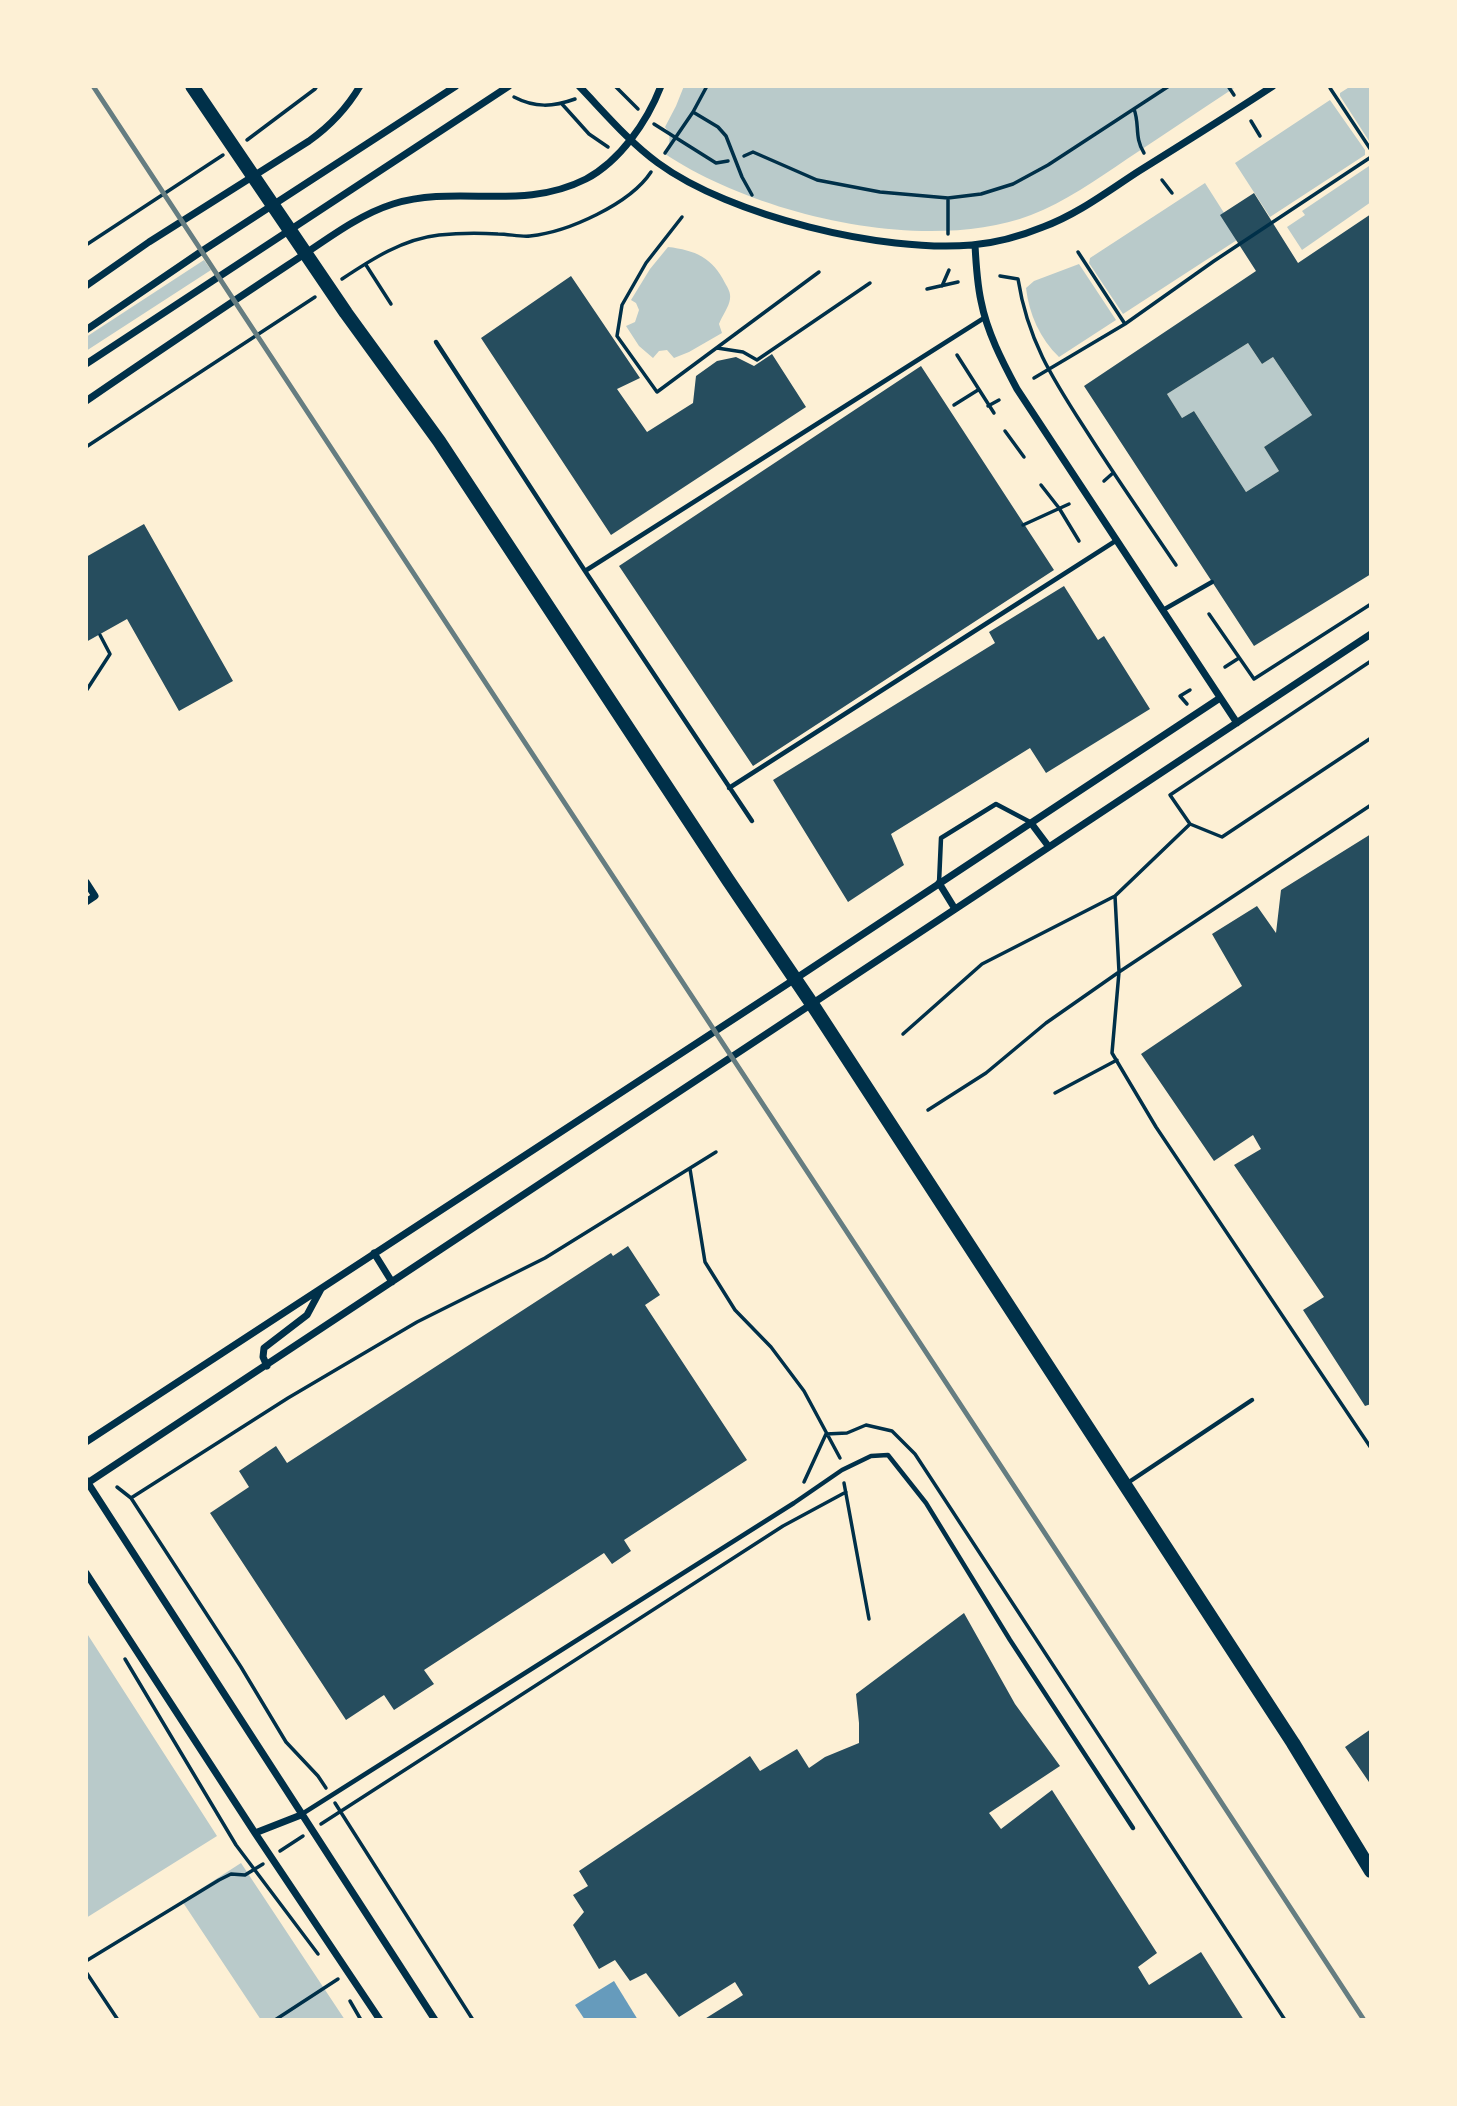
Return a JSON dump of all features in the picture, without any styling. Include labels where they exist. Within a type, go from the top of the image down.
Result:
[{"type":"main road","points":[[192,86],[346,313],[439,440],[1126,1484],[1293,1743],[1371,1871]]},
{"type":"street","points":[[86,286],[149,242],[317,136],[345,108],[360,86]]},
{"type":"street","points":[[86,330],[456,86]]},
{"type":"street","points":[[86,365],[509,86]]},
{"type":"street","points":[[579,86],[630,139],[658,163],[711,193],[786,220],[852,236],[948,247],[975,245],[1022,235],[1062,220],[1273,86]]},
{"type":"street","points":[[86,401],[204,320],[357,220],[374,212],[430,196],[513,198],[545,193],[596,173],[607,165],[630,139],[654,103],[661,86]]},
{"type":"street","points":[[975,245],[979,290],[985,317],[998,354],[1017,389],[1237,723]]},
{"type":"street","points":[[435,2020],[86,1482],[267,1366],[1371,634]]},
{"type":"street","points":[[86,1442],[1220,698]]},
{"type":"street","points":[[1031,822],[1049,847]]},
{"type":"street","points":[[86,882],[95,896],[86,902]]},
{"type":"street","points":[[939,883],[955,909]]},
{"type":"street","points":[[374,1253],[393,1282]]},
{"type":"street","points":[[267,1366],[263,1357],[264,1348],[307,1315],[321,1289]]},
{"type":"street","points":[[86,1573],[380,2020]]},
{"type":"street","points":[[255,1833],[301,1815]]},
{"type":"lane","points":[[585,572],[985,317]]},
{"type":"lane","points":[[436,342],[585,572],[752,821]]},
{"type":"lane","points":[[729,788],[1116,540]]},
{"type":"lane","points":[[1162,610],[1212,582]]},
{"type":"lane","points":[[939,883],[941,838],[996,804],[1031,822]]},
{"type":"lane","points":[[1126,1484],[1252,1400]]},
{"type":"lane","points":[[301,1815],[842,1470],[871,1455],[888,1455],[926,1503],[1010,1640],[1133,1828]]},
{"type":"path","points":[[245,141],[317,86]]},
{"type":"path","points":[[615,86],[639,110]]},
{"type":"path","points":[[665,153],[707,86]]},
{"type":"path","points":[[744,156],[753,152],[817,180],[880,192],[948,198],[981,194],[1013,184],[1048,165],[1169,86]]},
{"type":"path","points":[[1227,86],[1234,94]]},
{"type":"path","points":[[1330,88],[1371,150]]},
{"type":"path","points":[[514,97],[540,106],[562,104],[575,99]]},
{"type":"path","points":[[562,104],[589,134],[608,148]]},
{"type":"path","points":[[1134,109],[1137,118],[1136,135],[1144,153]]},
{"type":"path","points":[[693,112],[718,127],[726,136],[754,200]]},
{"type":"path","points":[[1251,121],[1260,136]]},
{"type":"path","points":[[659,128],[716,163],[728,161]]},
{"type":"path","points":[[86,245],[223,155]]},
{"type":"path","points":[[1034,377],[1125,324],[1214,261],[1371,157]]},
{"type":"path","points":[[343,279],[365,264],[405,244],[437,235],[480,233],[531,236],[583,223],[616,204],[640,185],[651,172]]},
{"type":"path","points":[[1162,180],[1171,193]]},
{"type":"path","points":[[948,198],[948,234]]},
{"type":"path","points":[[682,217],[646,263],[622,305],[617,336],[657,392],[819,272]]},
{"type":"path","points":[[1078,252],[1125,324]]},
{"type":"path","points":[[365,264],[391,304]]},
{"type":"path","points":[[942,286],[948,270]]},
{"type":"path","points":[[1000,276],[1018,279],[1030,332],[1048,371],[1177,565]]},
{"type":"path","points":[[927,289],[958,282]]},
{"type":"path","points":[[717,348],[743,352],[757,360],[870,283]]},
{"type":"path","points":[[86,447],[320,294]]},
{"type":"path","points":[[957,355],[994,413]]},
{"type":"path","points":[[954,405],[978,390]]},
{"type":"path","points":[[988,406],[999,400]]},
{"type":"path","points":[[1005,431],[1024,457]]},
{"type":"path","points":[[1104,481],[1113,472]]},
{"type":"path","points":[[1041,485],[1079,541]]},
{"type":"path","points":[[1023,525],[1069,504]]},
{"type":"path","points":[[1209,614],[1254,679],[1371,604]]},
{"type":"path","points":[[86,691],[110,654],[100,635]]},
{"type":"path","points":[[1225,667],[1240,658]]},
{"type":"path","points":[[1371,661],[1170,795],[1190,824],[1222,837],[1371,738]]},
{"type":"path","points":[[1186,704],[1180,696],[1190,690]]},
{"type":"path","points":[[928,1110],[986,1073],[1046,1023],[1119,972],[1371,805]]},
{"type":"path","points":[[903,1034],[982,964],[1115,896],[1190,824]]},
{"type":"path","points":[[1115,896],[1119,972],[1112,1053],[1156,1127],[1371,1448]]},
{"type":"path","points":[[1055,1093],[1116,1060]]},
{"type":"path","points":[[131,1498],[288,1398],[442,1308],[545,1258],[716,1152]]},
{"type":"path","points":[[690,1169],[705,1262],[735,1310],[771,1348],[804,1391],[826,1434],[840,1454],[869,1619]]},
{"type":"path","points":[[826,1434],[847,1433],[866,1425],[892,1431],[915,1454],[1285,2020]]},
{"type":"path","points":[[794,1503],[826,1434]]},
{"type":"path","points":[[117,1487],[131,1498],[241,1667],[286,1742],[318,1776],[473,2020]]},
{"type":"path","points":[[86,1961],[219,1880],[231,1874],[245,1875],[255,1869],[311,1830],[783,1526],[846,1492]]},
{"type":"path","points":[[121,1654],[236,1845],[321,1957]]},
{"type":"path","points":[[86,1972],[118,2020]]},
{"type":"path","points":[[275,2020],[338,1979],[343,1990]]},
{"type":"path","points":[[349,2000],[361,2020]]},
{"type":"shaded area","points":[[684,86],[1237,86],[1056,204],[1031,215],[989,226],[942,231],[893,229],[793,211],[746,195],[703,176],[665,154],[670,140],[665,127]]},
{"type":"shaded area","points":[[1351,86],[1371,86],[1371,144],[1340,96],[1340,93]]},
{"type":"shaded area","points":[[1330,100],[1365,150],[1365,155],[1270,217],[1235,163]]},
{"type":"shaded area","points":[[1369,166],[1371,202],[1302,250],[1287,227],[1305,215],[1302,211]]},
{"type":"shaded area","points":[[1205,183],[1240,238],[1123,314],[1089,263],[1090,258]]},
{"type":"shaded area","points":[[668,247],[687,250],[709,261],[720,274],[730,293],[730,299],[719,324],[722,333],[674,358],[667,350],[659,351],[653,358],[639,346],[626,326],[635,322],[639,310],[631,300],[650,269]]},
{"type":"shaded area","points":[[204,260],[211,270],[86,351],[86,337]]},
{"type":"shaded area","points":[[1079,264],[1116,320],[1059,357],[1036,326],[1026,288],[1034,281]]},
{"type":"shaded area","points":[[1248,343],[1262,364],[1273,357],[1312,415],[1264,447],[1279,471],[1246,492],[1194,411],[1182,418],[1167,394]]},
{"type":"shaded area","points":[[86,1632],[217,1836],[86,1918]]},
{"type":"shaded area","points":[[241,1863],[345,2020],[261,2020],[182,1901]]},
{"type":"water","points":[[614,1981],[638,2020],[585,2020],[575,2005]]},
{"type":"building","points":[[1254,193],[1298,263],[1371,214],[1371,574],[1254,646],[1084,386],[1256,271],[1220,215]],"holes":[[[1248,343],[1262,364],[1273,357],[1312,415],[1264,447],[1279,471],[1246,492],[1194,411],[1182,418],[1167,394]]]},
{"type":"building","points":[[571,276],[640,378],[617,389],[647,432],[693,403],[696,376],[717,361],[736,357],[754,366],[772,354],[806,407],[611,535],[481,338]]},
{"type":"building","points":[[921,366],[1054,570],[753,766],[619,566]]},
{"type":"building","points":[[144,524],[233,681],[179,711],[127,619],[86,642],[86,557]]},
{"type":"building","points":[[1064,586],[1098,640],[1104,636],[1150,709],[1046,773],[1030,748],[891,834],[904,865],[848,902],[773,780],[995,643],[989,632]]},
{"type":"building","points":[[1371,834],[1371,1404],[1365,1406],[1303,1310],[1324,1297],[1234,1165],[1261,1149],[1253,1135],[1214,1161],[1141,1054],[1242,986],[1212,934],[1257,906],[1276,933],[1281,890]]},
{"type":"building","points":[[628,1246],[660,1295],[645,1305],[747,1460],[624,1540],[631,1551],[612,1564],[604,1553],[424,1670],[434,1684],[394,1710],[384,1695],[346,1720],[210,1513],[249,1487],[239,1471],[276,1446],[287,1463],[611,1253],[613,1256]]},
{"type":"building","points":[[964,1613],[1015,1704],[1060,1766],[989,1813],[1001,1829],[1052,1790],[1157,1953],[1138,1967],[1149,1985],[1201,1952],[1244,2020],[703,2020],[743,1995],[735,1982],[679,2017],[646,1973],[630,1981],[615,1960],[599,1969],[573,1925],[584,1912],[573,1895],[588,1886],[579,1871],[750,1756],[760,1771],[797,1749],[809,1768],[825,1757],[859,1743],[856,1694]]},
{"type":"building","points":[[1371,1729],[1371,1785],[1345,1747]]},
{"type":"railway","points":[[93,86],[1364,2020]]}]
